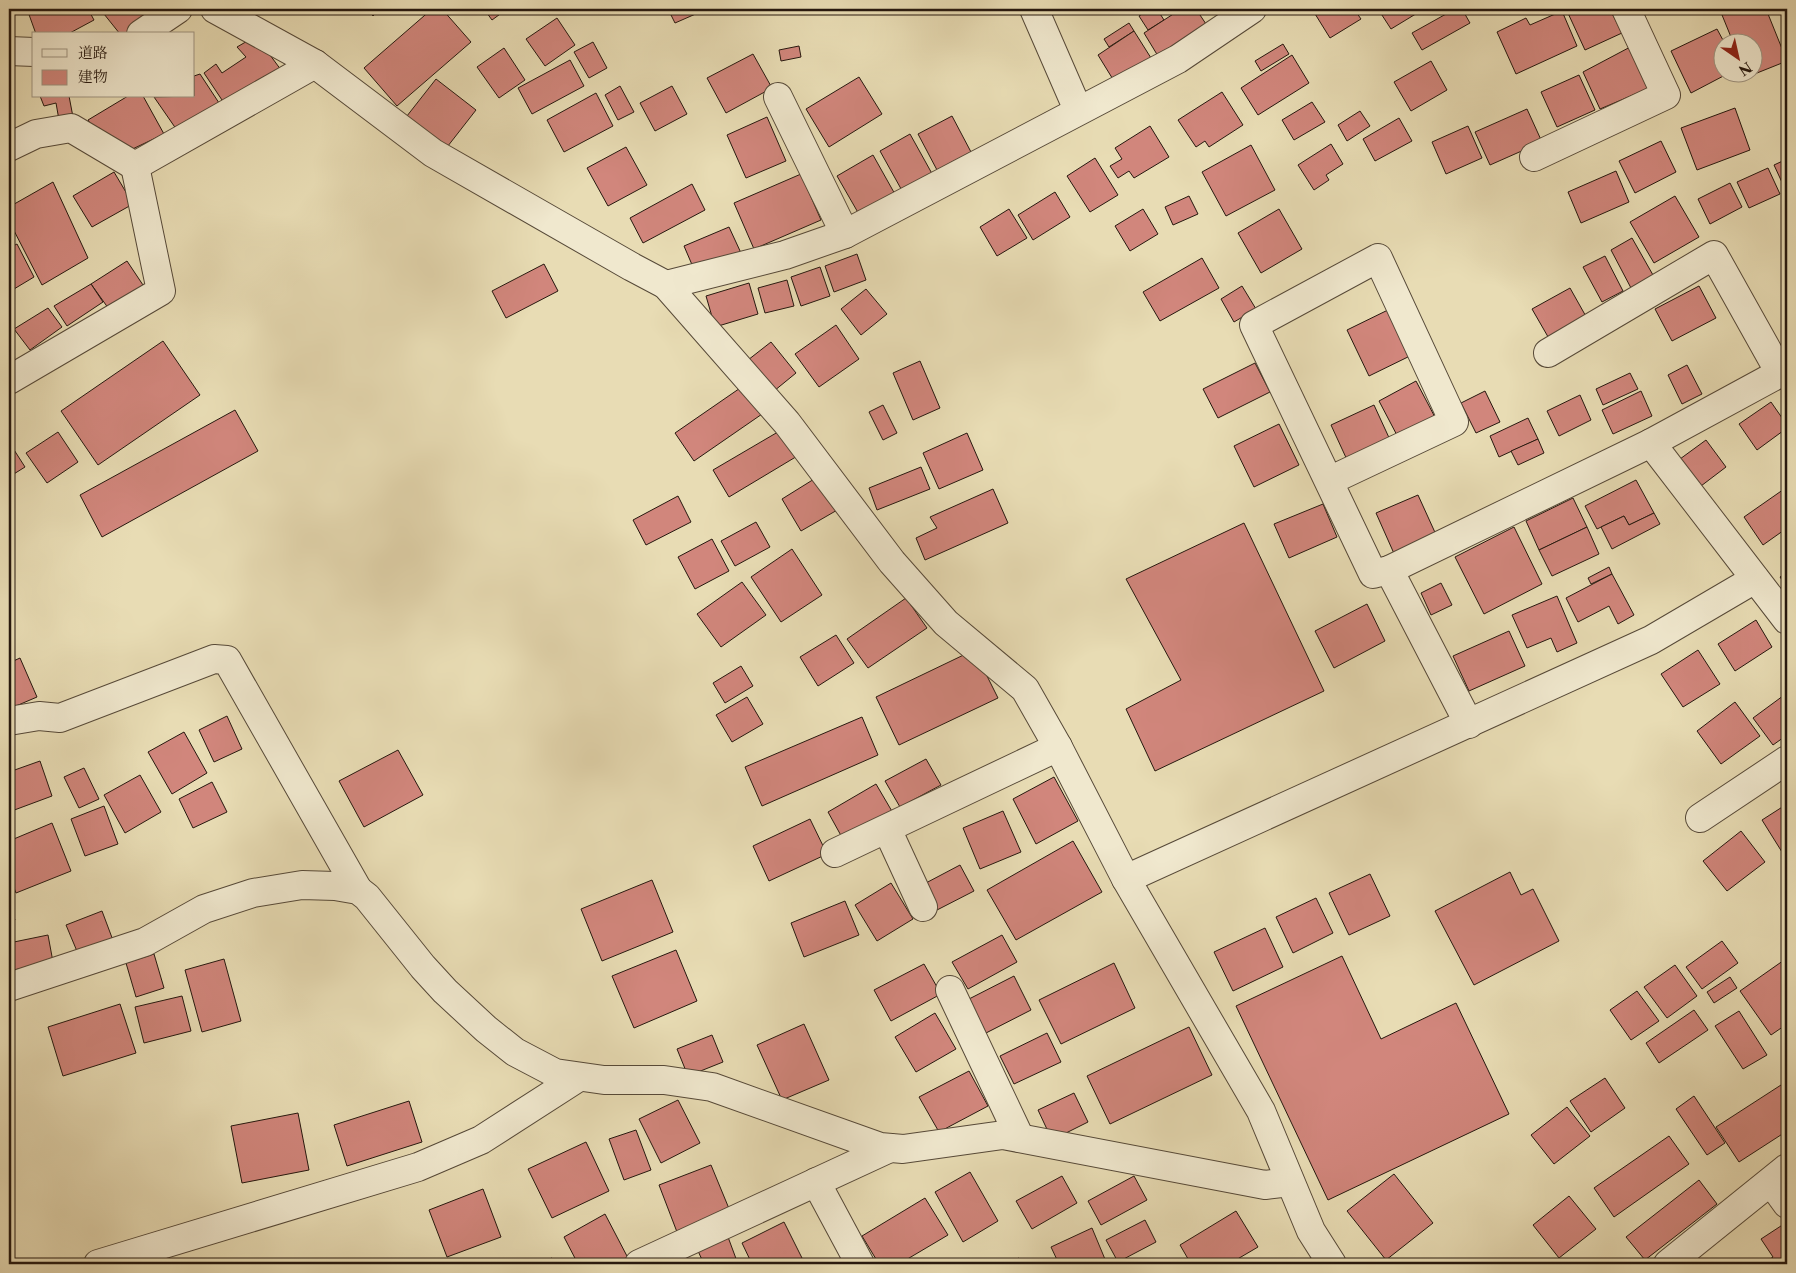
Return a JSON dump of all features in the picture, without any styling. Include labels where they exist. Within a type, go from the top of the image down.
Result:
[{"type":"street","points":[[144,32],[178,9]]},
{"type":"street","points":[[215,9],[315,64],[433,153],[666,285],[788,423],[892,562],[946,622],[1025,689],[1058,747],[1126,879],[1261,1111],[1311,1231],[1332,1264]]},
{"type":"street","points":[[1034,9],[1078,110]]},
{"type":"street","points":[[666,285],[786,254],[845,234],[1178,59],[1252,9]]},
{"type":"street","points":[[1534,157],[1666,95],[1626,9]]},
{"type":"street","points":[[9,51],[32,52]]},
{"type":"street","points":[[135,166],[315,64]]},
{"type":"street","points":[[778,97],[845,234]]},
{"type":"street","points":[[9,148],[36,134],[71,128],[135,166],[161,291],[9,380]]},
{"type":"street","points":[[1328,481],[1454,422],[1378,258],[1254,325],[1373,574],[1389,570],[1651,443],[1784,373],[1714,255],[1548,353]]},
{"type":"street","points":[[1651,443],[1787,620]]},
{"type":"street","points":[[1389,570],[1469,724]]},
{"type":"street","points":[[1126,879],[1651,640],[1755,579]]},
{"type":"street","points":[[9,721],[39,716],[60,718],[214,659],[227,660],[358,890],[367,897],[422,967],[445,992],[515,1052],[555,1073],[604,1080],[664,1080],[712,1087],[880,1148],[903,1149],[1003,1135],[1265,1185],[1290,1182]]},
{"type":"street","points":[[835,853],[1058,747]]},
{"type":"street","points":[[1700,818],[1787,760]]},
{"type":"street","points":[[887,829],[923,907]]},
{"type":"street","points":[[9,987],[145,942],[204,909],[253,893],[302,886],[335,886],[358,890]]},
{"type":"street","points":[[950,990],[1020,1138]]},
{"type":"street","points":[[98,1264],[418,1167],[481,1140],[579,1077]]},
{"type":"street","points":[[639,1264],[890,1148]]},
{"type":"street","points":[[1668,1264],[1779,1175],[1787,1204]]},
{"type":"street","points":[[816,1182],[860,1264]]},
{"type":"building","points":[[27,9],[88,9],[94,20],[72,32],[35,32]]},
{"type":"building","points":[[100,9],[165,9],[130,32],[118,32]]},
{"type":"building","points":[[367,9],[380,9],[373,16]]},
{"type":"building","points":[[432,9],[442,9],[471,42],[397,106],[364,68]]},
{"type":"building","points":[[484,9],[507,9],[492,20]]},
{"type":"building","points":[[668,9],[707,9],[675,23]]},
{"type":"building","points":[[1150,9],[1157,9],[1164,20],[1148,30],[1139,16]]},
{"type":"building","points":[[1181,9],[1196,9],[1210,30],[1161,61],[1144,33]]},
{"type":"building","points":[[1312,9],[1354,9],[1361,19],[1330,38]]},
{"type":"building","points":[[1378,9],[1417,9],[1419,12],[1391,29]]},
{"type":"building","points":[[1455,9],[1462,9],[1470,23],[1422,50],[1412,33]]},
{"type":"building","points":[[1573,9],[1610,9],[1622,33],[1585,50],[1567,11]]},
{"type":"building","points":[[1766,9],[1787,61],[1764,70],[1764,32],[1729,32],[1720,10]]},
{"type":"building","points":[[1562,11],[1577,46],[1516,74],[1497,32],[1526,18],[1530,25]]},
{"type":"building","points":[[557,18],[575,45],[545,66],[526,39]]},
{"type":"building","points":[[1129,23],[1134,31],[1109,47],[1104,39]]},
{"type":"building","points":[[1717,29],[1719,32],[1714,32],[1714,81],[1691,93],[1671,51]]},
{"type":"building","points":[[1134,31],[1151,58],[1114,81],[1098,55]]},
{"type":"building","points":[[256,36],[284,74],[228,109],[204,73],[216,64],[222,73],[246,57],[237,47]]},
{"type":"building","points":[[593,42],[607,68],[589,78],[574,52]]},
{"type":"building","points":[[1283,44],[1289,54],[1261,71],[1255,61]]},
{"type":"building","points":[[1634,45],[1652,87],[1600,109],[1583,72]]},
{"type":"building","points":[[799,46],[801,57],[781,61],[779,50]]},
{"type":"building","points":[[504,48],[525,80],[499,98],[477,67]]},
{"type":"building","points":[[753,54],[772,88],[726,113],[707,78]]},
{"type":"building","points":[[1292,55],[1309,83],[1258,115],[1241,88]]},
{"type":"building","points":[[570,60],[584,86],[532,114],[518,88]]},
{"type":"building","points":[[1431,61],[1447,90],[1411,111],[1394,82]]},
{"type":"building","points":[[200,74],[223,109],[181,136],[155,98],[195,98],[195,76]]},
{"type":"building","points":[[1579,75],[1595,110],[1557,127],[1541,92]]},
{"type":"building","points":[[859,77],[882,114],[829,147],[806,109]]},
{"type":"building","points":[[436,79],[476,110],[444,151],[403,121]]},
{"type":"building","points":[[620,86],[634,112],[618,120],[605,95]]},
{"type":"building","points":[[672,86],[687,114],[655,131],[640,103]]},
{"type":"building","points":[[1222,92],[1243,125],[1209,147],[1205,141],[1196,147],[1178,120]]},
{"type":"building","points":[[596,93],[613,126],[564,152],[547,120]]},
{"type":"building","points":[[41,98],[69,98],[73,117],[59,120],[56,103],[44,106]]},
{"type":"building","points":[[125,98],[144,98],[164,134],[120,155],[100,128],[95,131],[88,120]]},
{"type":"building","points":[[1312,102],[1325,122],[1294,140],[1282,120]]},
{"type":"building","points":[[1735,108],[1750,150],[1697,170],[1681,128]]},
{"type":"building","points":[[1527,109],[1542,142],[1490,165],[1475,132]]},
{"type":"building","points":[[1360,111],[1370,126],[1347,141],[1338,125]]},
{"type":"building","points":[[952,116],[971,152],[937,170],[918,134]]},
{"type":"building","points":[[767,117],[786,161],[746,178],[727,135]]},
{"type":"building","points":[[1399,118],[1412,141],[1375,161],[1363,139]]},
{"type":"building","points":[[1150,126],[1169,157],[1134,178],[1129,171],[1118,178],[1110,166],[1122,159],[1115,148]]},
{"type":"building","points":[[1468,126],[1482,158],[1446,174],[1432,142]]},
{"type":"building","points":[[910,134],[935,179],[905,196],[880,151]]},
{"type":"building","points":[[1661,141],[1676,172],[1635,193],[1619,161]]},
{"type":"building","points":[[1331,144],[1343,164],[1326,175],[1329,180],[1314,190],[1298,165]]},
{"type":"building","points":[[1251,145],[1275,190],[1226,216],[1202,172]]},
{"type":"building","points":[[626,147],[647,185],[608,206],[587,168]]},
{"type":"building","points":[[873,155],[896,196],[860,216],[837,176]]},
{"type":"building","points":[[1095,158],[1118,195],[1090,212],[1067,176]]},
{"type":"building","points":[[1787,159],[1787,191],[1786,191],[1774,165]]},
{"type":"building","points":[[1768,168],[1780,194],[1749,208],[1737,182]]},
{"type":"building","points":[[1616,171],[1629,202],[1581,223],[1568,192]]},
{"type":"building","points":[[114,172],[133,204],[92,227],[73,196]]},
{"type":"building","points":[[801,174],[821,220],[754,249],[734,203]]},
{"type":"building","points":[[53,182],[88,258],[42,285],[9,221],[9,207]]},
{"type":"building","points":[[1730,183],[1742,207],[1710,224],[1698,199]]},
{"type":"building","points":[[692,184],[705,210],[643,243],[630,218]]},
{"type":"building","points":[[1055,192],[1070,217],[1033,240],[1018,215]]},
{"type":"building","points":[[1189,196],[1198,214],[1173,225],[1165,207]]},
{"type":"building","points":[[1675,196],[1699,237],[1654,263],[1630,222]]},
{"type":"building","points":[[1009,209],[1027,238],[997,256],[980,227]]},
{"type":"building","points":[[1143,209],[1158,234],[1130,251],[1115,226]]},
{"type":"building","points":[[1279,209],[1302,249],[1261,273],[1238,233]]},
{"type":"building","points":[[729,227],[741,253],[696,274],[684,246]]},
{"type":"building","points":[[1632,238],[1653,275],[1631,288],[1611,250]]},
{"type":"building","points":[[17,244],[34,277],[9,292],[9,248]]},
{"type":"building","points":[[857,254],[866,280],[834,292],[825,266]]},
{"type":"building","points":[[1605,256],[1623,291],[1602,302],[1583,267]]},
{"type":"building","points":[[1202,258],[1219,288],[1160,321],[1143,292]]},
{"type":"building","points":[[127,261],[147,291],[111,312],[91,284]]},
{"type":"building","points":[[544,264],[558,291],[506,318],[492,291]]},
{"type":"building","points":[[820,267],[830,296],[801,306],[791,277]]},
{"type":"building","points":[[787,280],[794,306],[765,313],[758,288]]},
{"type":"building","points":[[749,283],[758,314],[715,327],[706,296]]},
{"type":"building","points":[[91,284],[103,302],[67,326],[54,306]]},
{"type":"building","points":[[1242,286],[1256,309],[1234,322],[1221,299]]},
{"type":"building","points":[[1699,286],[1716,318],[1672,341],[1655,309]]},
{"type":"building","points":[[1570,288],[1588,320],[1551,342],[1532,309]]},
{"type":"building","points":[[866,289],[887,314],[861,335],[841,309]]},
{"type":"building","points":[[48,308],[62,327],[30,350],[14,329]]},
{"type":"building","points":[[1392,308],[1414,354],[1369,376],[1347,330]]},
{"type":"building","points":[[836,325],[859,359],[819,387],[795,354]]},
{"type":"building","points":[[163,341],[200,395],[98,465],[61,411]]},
{"type":"building","points":[[771,342],[796,373],[774,391],[748,360]]},
{"type":"building","points":[[920,361],[940,408],[913,420],[893,373]]},
{"type":"building","points":[[1255,363],[1270,392],[1218,418],[1203,389]]},
{"type":"building","points":[[1687,365],[1702,394],[1682,404],[1668,375]]},
{"type":"building","points":[[1630,373],[1638,389],[1603,405],[1596,389]]},
{"type":"building","points":[[1416,381],[1437,421],[1400,441],[1379,401]]},
{"type":"building","points":[[746,384],[765,412],[694,461],[675,433]]},
{"type":"building","points":[[1485,391],[1500,422],[1476,433],[1461,403]]},
{"type":"building","points":[[1641,391],[1652,416],[1613,434],[1602,410]]},
{"type":"building","points":[[1580,395],[1591,420],[1559,436],[1547,411]]},
{"type":"building","points":[[1771,402],[1787,425],[1787,428],[1757,450],[1739,424]]},
{"type":"building","points":[[883,405],[897,433],[883,440],[869,412]]},
{"type":"building","points":[[1374,405],[1391,442],[1348,462],[1331,425]]},
{"type":"building","points":[[235,410],[258,451],[102,537],[80,495]]},
{"type":"building","points":[[1528,418],[1538,439],[1499,457],[1490,436]]},
{"type":"building","points":[[1279,424],[1299,465],[1254,487],[1234,446]]},
{"type":"building","points":[[783,429],[799,455],[729,497],[713,470]]},
{"type":"building","points":[[58,432],[78,462],[47,483],[26,453]]},
{"type":"building","points":[[967,433],[983,470],[939,489],[923,453]]},
{"type":"building","points":[[1538,439],[1544,453],[1518,465],[1511,451]]},
{"type":"building","points":[[1706,440],[1726,467],[1701,486],[1680,459]]},
{"type":"building","points":[[9,442],[25,467],[9,477]]},
{"type":"building","points":[[921,467],[930,489],[877,510],[869,488]]},
{"type":"building","points":[[819,476],[839,509],[801,531],[782,499]]},
{"type":"building","points":[[1636,480],[1654,513],[1629,525],[1624,516],[1597,529],[1585,506]]},
{"type":"building","points":[[1787,487],[1787,528],[1763,545],[1744,517]]},
{"type":"building","points":[[993,489],[1008,523],[925,560],[916,538],[937,528],[930,517]]},
{"type":"building","points":[[1418,495],[1438,539],[1396,558],[1376,513]]},
{"type":"building","points":[[678,496],[691,522],[646,545],[633,520]]},
{"type":"building","points":[[1573,498],[1587,527],[1539,550],[1526,521]]},
{"type":"building","points":[[1323,504],[1337,537],[1289,558],[1274,524]]},
{"type":"building","points":[[1654,513],[1660,524],[1612,549],[1601,527],[1624,516],[1629,525]]},
{"type":"building","points":[[756,522],[770,547],[735,566],[721,541]]},
{"type":"building","points":[[1244,523],[1324,691],[1155,771],[1126,709],[1181,680],[1126,579]]},
{"type":"building","points":[[1514,527],[1542,584],[1484,614],[1455,557]]},
{"type":"building","points":[[1587,527],[1599,554],[1552,576],[1539,550]]},
{"type":"building","points":[[712,539],[729,571],[695,589],[678,557]]},
{"type":"building","points":[[792,549],[822,595],[781,622],[751,577]]},
{"type":"building","points":[[1609,567],[1612,574],[1591,584],[1588,578]]},
{"type":"building","points":[[1787,572],[1787,587],[1780,577]]},
{"type":"building","points":[[1612,574],[1634,615],[1618,624],[1609,606],[1578,622],[1566,598]]},
{"type":"building","points":[[742,582],[766,615],[721,647],[697,614]]},
{"type":"building","points":[[1441,583],[1452,605],[1431,615],[1421,593]]},
{"type":"building","points":[[1557,596],[1577,643],[1557,652],[1551,638],[1527,648],[1512,615]]},
{"type":"building","points":[[906,598],[927,628],[868,668],[847,639]]},
{"type":"building","points":[[1367,604],[1385,641],[1334,668],[1315,631]]},
{"type":"building","points":[[1756,620],[1772,647],[1735,671],[1718,644]]},
{"type":"building","points":[[1509,631],[1525,666],[1469,691],[1453,656]]},
{"type":"building","points":[[836,635],[854,663],[818,686],[800,657]]},
{"type":"building","points":[[974,650],[998,698],[899,745],[876,697]]},
{"type":"building","points":[[1698,650],[1720,684],[1683,707],[1661,674]]},
{"type":"building","points":[[20,658],[37,697],[9,709],[9,663]]},
{"type":"building","points":[[741,666],[753,686],[725,703],[713,683]]},
{"type":"building","points":[[1787,693],[1787,735],[1773,745],[1753,718]]},
{"type":"building","points":[[747,697],[763,724],[732,742],[716,715]]},
{"type":"building","points":[[1735,702],[1760,736],[1721,764],[1697,731]]},
{"type":"building","points":[[227,716],[242,749],[214,762],[199,730]]},
{"type":"building","points":[[862,717],[878,755],[762,806],[745,767]]},
{"type":"building","points":[[184,732],[207,773],[172,794],[148,752]]},
{"type":"building","points":[[398,750],[423,795],[364,827],[339,781]]},
{"type":"building","points":[[926,759],[941,785],[900,807],[885,781]]},
{"type":"building","points":[[40,761],[52,796],[9,812],[9,772]]},
{"type":"building","points":[[84,768],[99,799],[79,808],[64,777]]},
{"type":"building","points":[[140,775],[161,812],[125,833],[104,795]]},
{"type":"building","points":[[1054,777],[1078,821],[1036,844],[1013,799]]},
{"type":"building","points":[[212,782],[227,812],[193,828],[179,799]]},
{"type":"building","points":[[876,784],[893,813],[844,841],[828,812]]},
{"type":"building","points":[[1787,804],[1787,848],[1782,852],[1762,820]]},
{"type":"building","points":[[104,806],[118,844],[85,856],[71,819]]},
{"type":"building","points":[[1003,811],[1021,852],[980,869],[963,828]]},
{"type":"building","points":[[810,819],[827,854],[769,881],[753,846]]},
{"type":"building","points":[[52,823],[71,871],[16,893],[9,875],[9,841]]},
{"type":"building","points":[[1741,831],[1765,862],[1727,891],[1703,861]]},
{"type":"building","points":[[1073,841],[1102,892],[1016,940],[987,890]]},
{"type":"building","points":[[960,865],[974,891],[937,910],[924,884]]},
{"type":"building","points":[[1510,872],[1521,895],[1533,889],[1559,941],[1474,985],[1435,911]]},
{"type":"building","points":[[1370,874],[1390,916],[1349,935],[1329,893]]},
{"type":"building","points":[[652,880],[673,932],[602,961],[581,909]]},
{"type":"building","points":[[891,883],[913,919],[877,941],[855,905]]},
{"type":"building","points":[[1316,898],[1333,933],[1293,953],[1276,917]]},
{"type":"building","points":[[845,901],[859,935],[804,957],[791,923]]},
{"type":"building","points":[[9,904],[15,920],[9,922]]},
{"type":"building","points":[[102,911],[114,943],[79,956],[66,925]]},
{"type":"building","points":[[1265,928],[1283,967],[1233,991],[1214,952]]},
{"type":"building","points":[[48,935],[53,962],[9,971],[9,943]]},
{"type":"building","points":[[1002,935],[1017,962],[968,989],[952,962]]},
{"type":"building","points":[[1722,941],[1738,963],[1702,989],[1686,967]]},
{"type":"building","points":[[676,950],[697,1001],[634,1028],[612,976]]},
{"type":"building","points":[[154,954],[164,988],[136,997],[126,963]]},
{"type":"building","points":[[1342,956],[1381,1039],[1456,1003],[1509,1114],[1328,1200],[1236,1006]]},
{"type":"building","points":[[1787,958],[1787,1024],[1771,1035],[1740,991]]},
{"type":"building","points":[[224,959],[241,1021],[202,1032],[185,970]]},
{"type":"building","points":[[1114,963],[1135,1008],[1061,1044],[1039,1000]]},
{"type":"building","points":[[924,964],[941,994],[891,1021],[874,990]]},
{"type":"building","points":[[1675,965],[1697,996],[1667,1018],[1644,987]]},
{"type":"building","points":[[1014,976],[1031,1010],[986,1033],[969,999]]},
{"type":"building","points":[[1730,977],[1737,988],[1714,1003],[1707,992]]},
{"type":"building","points":[[1637,991],[1659,1021],[1631,1040],[1610,1010]]},
{"type":"building","points":[[182,996],[191,1031],[144,1043],[135,1007]]},
{"type":"building","points":[[120,1004],[136,1053],[63,1076],[48,1027]]},
{"type":"building","points":[[1694,1010],[1708,1030],[1659,1063],[1646,1043]]},
{"type":"building","points":[[1739,1011],[1767,1055],[1743,1069],[1715,1026]]},
{"type":"building","points":[[935,1013],[956,1049],[916,1072],[895,1037]]},
{"type":"building","points":[[804,1024],[829,1080],[782,1100],[757,1045]]},
{"type":"building","points":[[1189,1027],[1212,1075],[1110,1124],[1087,1076]]},
{"type":"building","points":[[1047,1033],[1061,1062],[1014,1084],[1000,1056]]},
{"type":"building","points":[[712,1035],[723,1062],[688,1076],[677,1049]]},
{"type":"building","points":[[969,1071],[988,1106],[939,1132],[919,1097]]},
{"type":"building","points":[[1605,1078],[1625,1108],[1591,1132],[1570,1101]]},
{"type":"building","points":[[1781,1085],[1787,1096],[1787,1131],[1739,1162],[1716,1127]]},
{"type":"building","points":[[1074,1093],[1088,1122],[1052,1140],[1038,1110]]},
{"type":"building","points":[[1694,1096],[1725,1143],[1707,1155],[1676,1109]]},
{"type":"building","points":[[678,1100],[700,1143],[661,1163],[639,1119]]},
{"type":"building","points":[[409,1101],[422,1142],[347,1166],[334,1125]]},
{"type":"building","points":[[1567,1107],[1590,1136],[1554,1164],[1531,1135]]},
{"type":"building","points":[[298,1113],[309,1170],[242,1183],[231,1126]]},
{"type":"building","points":[[636,1130],[651,1170],[624,1180],[609,1139]]},
{"type":"building","points":[[1669,1136],[1689,1164],[1614,1217],[1594,1188]]},
{"type":"building","points":[[586,1142],[609,1191],[552,1218],[528,1169]]},
{"type":"building","points":[[711,1165],[730,1211],[677,1232],[659,1185]]},
{"type":"building","points":[[970,1172],[998,1221],[963,1242],[935,1192]]},
{"type":"building","points":[[1394,1174],[1433,1223],[1386,1260],[1347,1211]]},
{"type":"building","points":[[1062,1176],[1077,1203],[1032,1229],[1016,1201]]},
{"type":"building","points":[[1134,1176],[1147,1200],[1101,1225],[1088,1201]]},
{"type":"building","points":[[1699,1180],[1717,1204],[1645,1260],[1626,1237]]},
{"type":"building","points":[[483,1189],[501,1237],[447,1257],[429,1210]]},
{"type":"building","points":[[1569,1196],[1596,1229],[1559,1258],[1533,1225]]},
{"type":"building","points":[[925,1198],[948,1235],[899,1264],[879,1264],[862,1236]]},
{"type":"building","points":[[1236,1211],[1258,1247],[1229,1264],[1191,1264],[1180,1245]]},
{"type":"building","points":[[605,1214],[628,1258],[616,1264],[578,1264],[564,1237]]},
{"type":"building","points":[[1145,1220],[1156,1242],[1118,1262],[1106,1240]]},
{"type":"building","points":[[784,1222],[803,1260],[794,1264],[752,1264],[742,1243]]},
{"type":"building","points":[[1787,1222],[1787,1264],[1763,1264],[1773,1257],[1761,1239]]},
{"type":"building","points":[[1092,1228],[1107,1264],[1059,1264],[1051,1247]]},
{"type":"building","points":[[728,1237],[738,1264],[704,1264],[698,1251]]},
{"type":"building","points":[[552,1258],[554,1264],[536,1264]]},
{"type":"building","points":[[1019,1258],[1022,1264],[1005,1264]]}]
